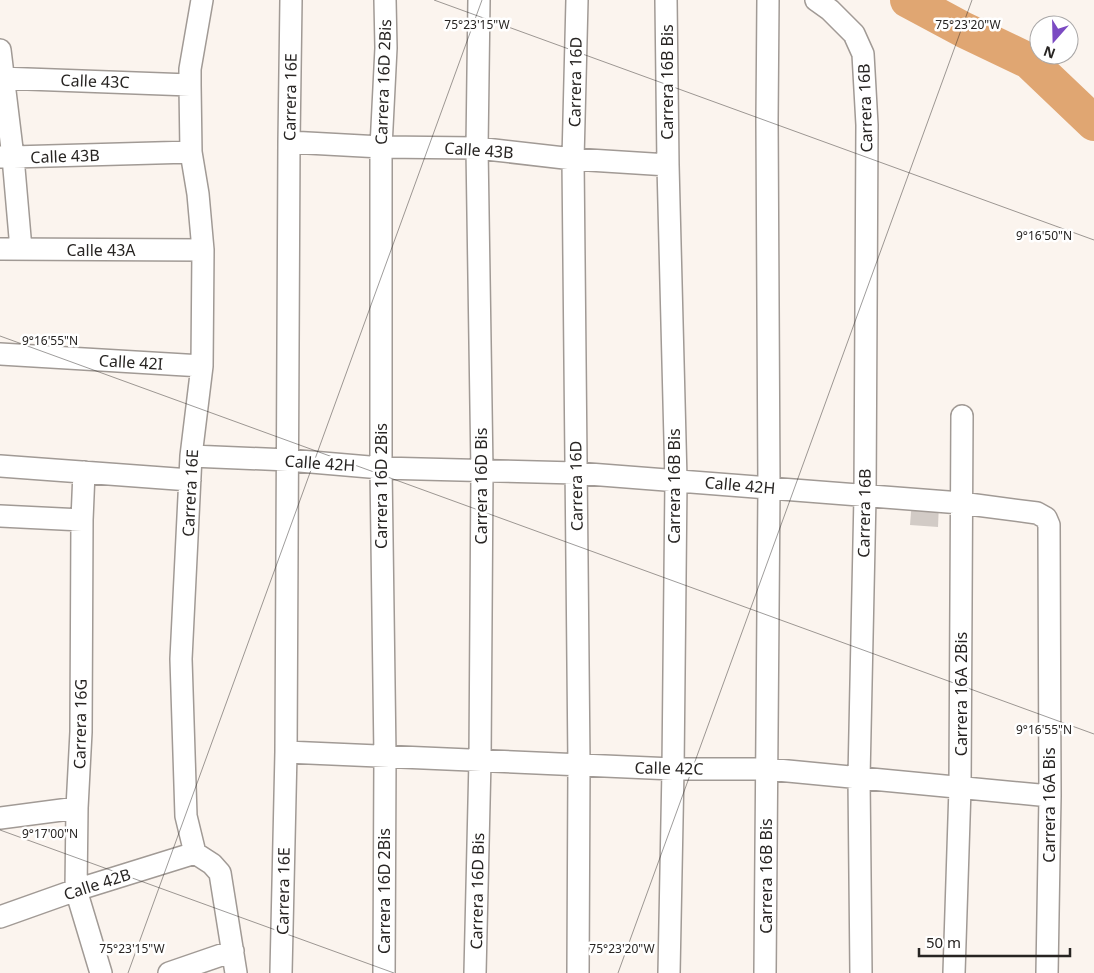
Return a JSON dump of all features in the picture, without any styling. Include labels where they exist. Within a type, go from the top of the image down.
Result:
[{"type":"street","name":"Carrera 16E","points":[[195,853],[186,816],[181,659],[191,456],[202,366],[203,250],[198,194],[190,152],[190,69],[202,0]]},
{"type":"street","name":"Carrera 16E","points":[[280,973],[286,752],[291,0]]},
{"type":"street","name":"Carrera 16D 2Bis","points":[[384,973],[385,756],[381,468],[381,147],[386,48],[385,0]]},
{"type":"street","name":"Carrera 16D Bis","points":[[475,973],[480,760],[482,471],[477,148],[479,0]]},
{"type":"street","name":"Carrera 16D","points":[[577,0],[573,159],[579,764],[578,973]]},
{"type":"street","name":"Carrera 16B Bis","points":[[666,0],[676,480],[670,973]]},
{"type":"street","name":"Carrera 16B Bis","points":[[765,973],[769,488],[768,0]]},
{"type":"street","name":"Carrera 16B","points":[[816,0],[830,10],[854,34],[863,54],[867,125],[865,496],[859,778],[861,973]]},
{"type":"street","points":[[0,50],[6,157],[21,250]]},
{"type":"street","name":"Calle 43C","points":[[2,78],[190,85]]},
{"type":"street","name":"Calle 43B","points":[[289,142],[381,147],[477,148],[573,159],[668,165]]},
{"type":"street","name":"Calle 43B","points":[[6,157],[190,152]]},
{"type":"street","name":"Calle 43A","points":[[0,249],[203,250]]},
{"type":"street","name":"Calle 42I","points":[[0,354],[202,366]]},
{"type":"street","name":"Carrera 16A 2Bis","points":[[954,973],[960,788],[962,416]]},
{"type":"street","name":"Calle 42H","points":[[191,456],[288,460],[381,468],[576,473],[676,480],[962,503],[1037,513],[1046,518]]},
{"type":"street","points":[[0,466],[190,480]]},
{"type":"street","name":"Carrera 16G","points":[[84,472],[81,732],[76,890],[101,973]]},
{"type":"street","points":[[0,516],[82,520]]},
{"type":"street","name":"Carrera 16A Bis","points":[[1046,518],[1049,525],[1050,796],[1047,973]]},
{"type":"street","name":"Calle 42C","points":[[286,752],[673,769],[767,769],[1050,796]]},
{"type":"street","points":[[0,818],[78,808]]},
{"type":"street","points":[[195,853],[212,864],[220,873],[236,973]]},
{"type":"street","name":"Calle 42B","points":[[0,917],[76,890],[195,853]]},
{"type":"street","points":[[169,973],[233,951]]},
{"type":"building","points":[[912,500],[939,503],[938,527],[910,525]]},
{"type":"waterway","points":[[908,0],[964,30],[1029,61],[1094,123]]}]
